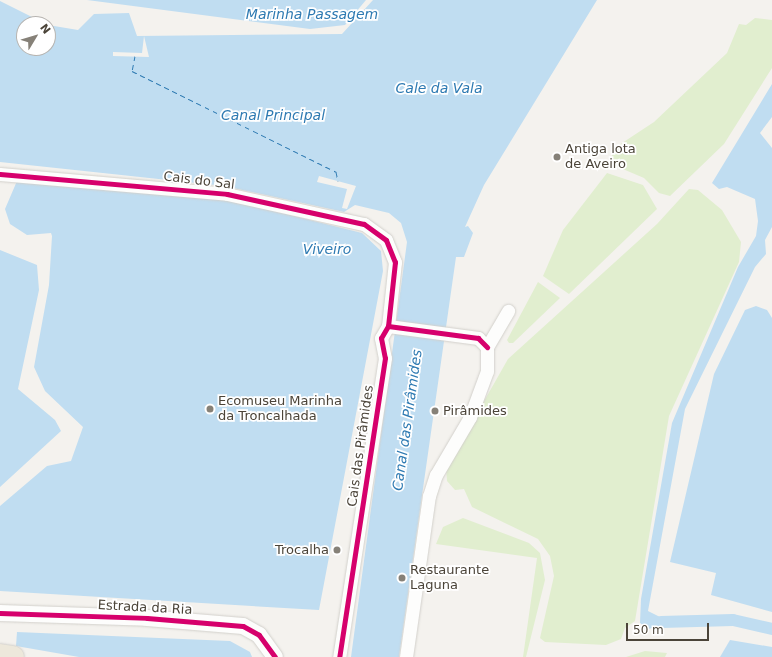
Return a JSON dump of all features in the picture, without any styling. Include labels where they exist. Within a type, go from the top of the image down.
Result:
[{"type":"highway","points":[[0,655],[13,657]]},
{"type":"street","name":"Cais do Sal","points":[[0,174],[227,194],[364,224],[386,240]]},
{"type":"street","name":"Cais das Pirâmides","points":[[339,657],[385,358],[381,338],[391,327],[395,262],[386,240]]},
{"type":"street","points":[[406,657],[428,496],[436,475],[470,417],[487,371],[487,346],[508,311]]},
{"type":"street","points":[[391,327],[478,338],[487,346]]},
{"type":"street","name":"Estrada da Ria","points":[[0,613],[147,618],[242,626],[259,635],[275,657]]},
{"type":"green space","points":[[755,18],[772,20],[772,68],[724,144],[670,196],[659,193],[644,178],[611,164],[613,149],[654,122],[727,53],[739,24],[746,25]]},
{"type":"green space","points":[[607,173],[643,185],[657,209],[569,294],[543,276],[563,230]]},
{"type":"green space","points":[[689,189],[698,190],[722,210],[741,242],[739,262],[669,416],[635,621],[625,628],[621,639],[606,645],[545,642],[540,638],[554,576],[550,556],[538,539],[472,507],[464,489],[455,490],[447,481],[446,468],[508,359],[657,224]]},
{"type":"green space","points":[[538,282],[560,298],[513,343],[509,343],[507,340]]},
{"type":"green space","points":[[463,518],[529,543],[540,553],[545,580],[526,657],[523,657],[537,558],[436,544],[443,527]]},
{"type":"green space","points":[[645,651],[667,653],[665,657],[626,657]]},
{"type":"water","name":"Marinha Passagem","points":[[87,0],[366,0],[345,25],[310,29]]},
{"type":"water","points":[[373,0],[597,0],[484,185],[465,227],[468,226],[473,233],[464,257],[456,257],[399,657],[351,657],[407,242],[401,223],[389,213],[355,205],[344,212],[224,186],[0,162],[0,1],[30,16],[16,16],[16,56],[56,56],[56,26],[78,30],[94,14],[129,13],[137,36],[342,34]]},
{"type":"water","points":[[772,84],[772,117],[760,133],[772,148],[772,227],[765,240],[766,254],[755,267],[685,409],[648,611],[660,617],[661,626],[648,629],[640,623],[641,599],[672,423],[738,267],[756,236],[758,221],[755,199],[727,187],[719,189],[712,183]]},
{"type":"water","name":"Ecomuseu Marinha da Troncalhada","points":[[17,181],[208,197],[250,205],[362,233],[381,251],[383,271],[319,610],[0,591],[0,506],[47,466],[71,461],[83,427],[45,391],[34,367],[49,285],[52,236],[51,233],[27,235],[10,224],[5,209]]},
{"type":"water","points":[[0,250],[37,265],[39,290],[18,389],[55,420],[61,431],[0,487]]},
{"type":"water","points":[[756,306],[767,310],[772,318],[772,612],[711,595],[716,573],[670,562],[714,374],[745,310]]},
{"type":"water","points":[[17,632],[230,641],[250,652],[252,657],[79,657],[16,646]]},
{"type":"water","points":[[730,640],[772,647],[772,657],[720,657]]},
{"type":"pier","points":[[144,36],[149,57],[113,56],[113,52],[142,53]]},
{"type":"pier","points":[[319,176],[356,186],[347,209],[342,208],[347,189],[317,182]]},
{"type":"waterway","points":[[661,622],[733,620],[772,629]]},
{"type":"ferry route","points":[[135,56],[132,71],[336,172],[338,181]]},
{"type":"cycle path","points":[[0,174],[227,194],[364,224],[386,240],[395,262],[388,326],[381,338],[385,358],[339,657]]},
{"type":"cycle path","points":[[388,326],[478,338],[487,347]]},
{"type":"cycle path","points":[[0,613],[147,618],[243,626],[259,635],[275,657]]},
{"type":"place","name":"Antiga lota de Aveiro","points":[[557,157]]},
{"type":"place","name":"Ecomuseu Marinha da Troncalhada","points":[[210,409]]},
{"type":"place","name":"Pirâmides","points":[[435,411]]},
{"type":"place","name":"Trocalha","points":[[337,550]]},
{"type":"place","name":"Restaurante Laguna","points":[[402,578]]},
{"type":"water label","name":"Cale da Vala","points":[[439,88]]},
{"type":"water label","name":"Canal Principal","points":[[273,115]]},
{"type":"water label","name":"Viveiro","points":[[327,249]]},
{"type":"water label","name":"Canal das Pirâmides","points":[[407,420]]}]
